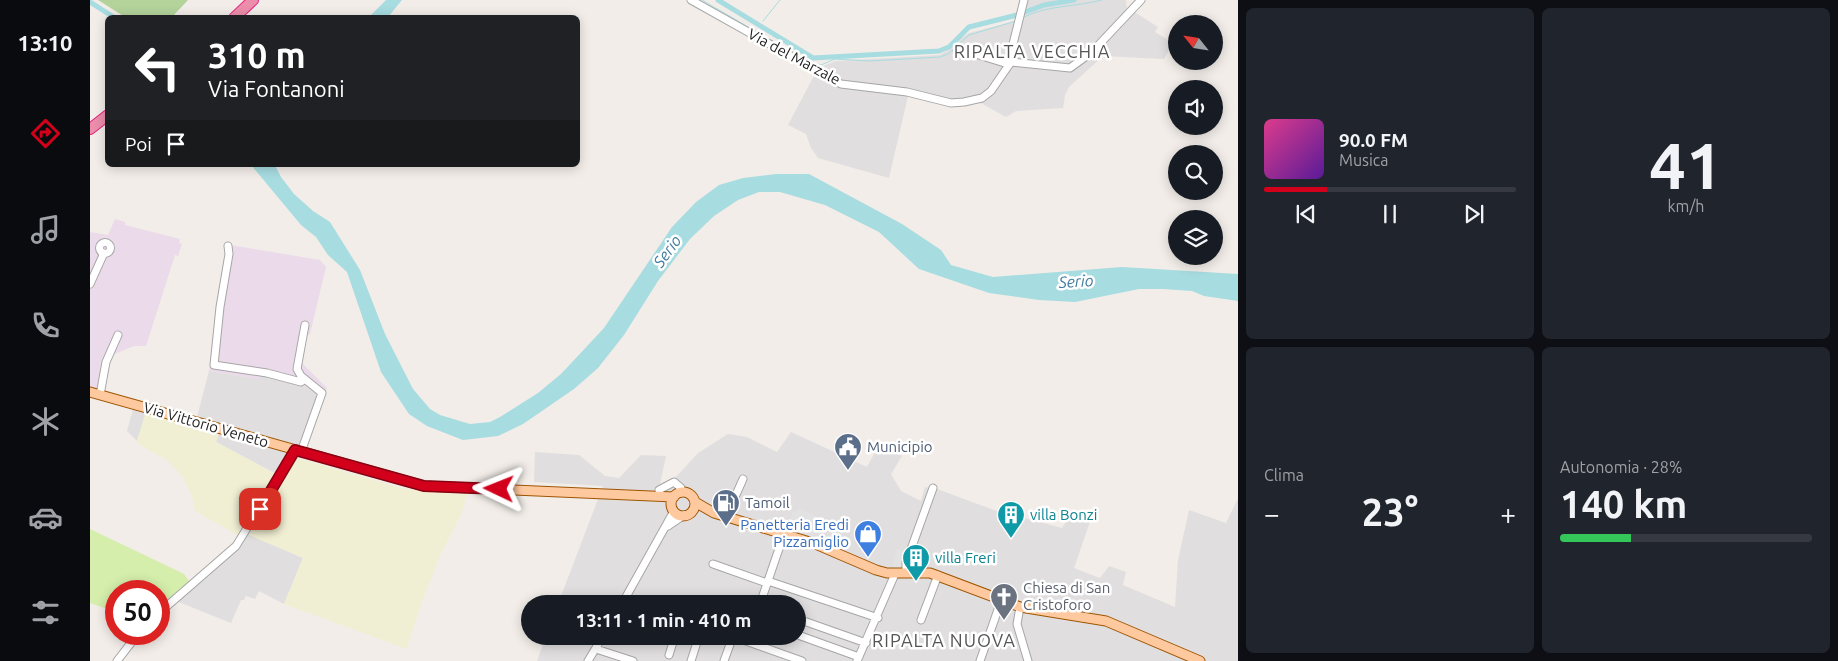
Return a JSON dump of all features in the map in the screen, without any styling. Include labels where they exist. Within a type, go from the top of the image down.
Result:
[{"type":"highway","points":[[237,15],[253,0]]},
{"type":"highway","points":[[90,129],[105,117]]},
{"type":"main road","name":"Via Vittorio Veneto","points":[[90,392],[424,486],[648,496],[675,501]]},
{"type":"main road","points":[[691,495],[694,506],[684,516],[675,501],[691,495]]},
{"type":"main road","points":[[694,506],[813,543],[876,570],[895,574],[938,575],[1020,607],[1106,621],[1200,661]]},
{"type":"street","name":"Via del Marzale","points":[[691,0],[841,84],[907,92],[951,103],[979,98],[991,91],[1009,63]]},
{"type":"street","points":[[957,51],[1009,63],[1070,68],[1092,52],[1140,1]]},
{"type":"street","points":[[1009,63],[1024,4]]},
{"type":"street","points":[[228,246],[229,254],[220,307],[214,365],[267,373],[301,382],[305,379]]},
{"type":"street","points":[[90,284],[104,253]]},
{"type":"street","points":[[170,603],[240,542],[298,451],[322,393],[298,373],[297,365],[305,325]]},
{"type":"street","points":[[100,395],[106,362],[118,335]]},
{"type":"street","points":[[726,517],[743,479]]},
{"type":"street","points":[[627,595],[666,528],[681,488],[674,482],[670,482],[659,490]]},
{"type":"street","points":[[906,573],[906,563],[933,488]]},
{"type":"street","points":[[666,528],[684,516]]},
{"type":"street","points":[[763,595],[784,534]]},
{"type":"street","points":[[713,564],[878,618]]},
{"type":"street","points":[[806,638],[858,659],[878,618],[895,574]]},
{"type":"street","points":[[921,620],[938,575]]},
{"type":"street","points":[[980,661],[1001,601]]},
{"type":"street","points":[[1020,607],[1017,624],[1028,661]]},
{"type":"street","points":[[806,622],[866,642]]},
{"type":"street","points":[[117,661],[129,645]]},
{"type":"street","points":[[588,661],[598,645]]},
{"type":"street","points":[[669,655],[672,645]]},
{"type":"street","points":[[691,661],[696,645]]},
{"type":"street","points":[[724,661],[730,645]]},
{"type":"street","points":[[762,645],[802,661]]},
{"type":"street","points":[[596,649],[633,661]]},
{"type":"shaded area","points":[[1021,0],[1126,0],[1127,11],[1133,11],[1158,27],[1155,32],[1168,40],[1168,52],[1164,59],[1103,56],[1069,87],[1065,95],[1063,108],[1016,111],[1006,117],[979,102],[951,106],[908,96],[889,178],[818,158],[811,148],[806,134],[788,125],[818,68],[836,61],[939,55],[949,50],[969,33],[1019,20]]},
{"type":"shaded area","points":[[115,219],[125,222],[125,225],[180,239],[179,243],[182,244],[178,256],[175,255],[146,346],[134,346],[105,358],[98,390],[90,388],[90,232],[108,235]]},
{"type":"shaded area","points":[[230,245],[320,260],[326,267],[310,334],[306,336],[301,362],[327,388],[323,398],[318,398],[314,392],[303,385],[261,374],[258,379],[209,371]]},
{"type":"shaded area","points":[[209,371],[258,379],[261,374],[303,385],[314,392],[318,398],[299,448],[197,417]]},
{"type":"shaded area","points":[[134,406],[147,410],[137,441],[127,431]]},
{"type":"shaded area","points":[[146,411],[219,432],[216,442],[276,474],[239,536],[195,511],[192,496],[182,476],[167,460],[140,445],[137,441]]},
{"type":"shaded area","points":[[220,431],[296,453],[282,477],[216,442]]},
{"type":"shaded area","points":[[791,432],[867,467],[880,443],[902,456],[891,474],[901,491],[921,501],[925,487],[937,489],[994,510],[1062,528],[1072,511],[1092,516],[1074,568],[1100,578],[1109,566],[1126,572],[1123,585],[1175,607],[1178,560],[1189,510],[1226,523],[1238,498],[1238,661],[537,661],[543,645],[806,645],[806,595],[561,595],[603,486],[534,482],[535,452],[579,455],[605,476],[619,478],[641,455],[666,456],[660,484],[675,478],[698,453],[728,434],[747,437],[777,452]]},
{"type":"shaded area","points":[[294,457],[402,488],[426,492],[467,494],[461,515],[441,553],[420,607],[407,649],[284,604],[303,558],[249,535]]},
{"type":"shaded area","points":[[799,508],[821,519],[813,536],[788,525],[793,510],[796,512]]},
{"type":"shaded area","points":[[248,534],[303,558],[284,604],[259,591],[255,599],[246,596],[244,600],[241,600],[231,623],[176,601],[241,543]]},
{"type":"shaded area","points":[[897,549],[906,553],[904,570],[895,570],[893,563]]},
{"type":"green space","points":[[98,0],[188,0],[174,15],[122,15]]},
{"type":"green space","points":[[90,529],[184,574],[189,581],[170,598],[170,580],[105,580],[105,608],[90,603]]},
{"type":"water","points":[[386,0],[402,0],[390,15],[371,15]]},
{"type":"water","name":"Serio","points":[[253,167],[276,167],[294,194],[313,211],[330,222],[360,270],[385,334],[413,389],[430,409],[440,415],[470,424],[490,422],[500,417],[538,393],[561,374],[604,328],[672,227],[696,202],[719,185],[743,178],[776,174],[809,174],[902,224],[941,250],[951,265],[993,277],[1122,267],[1238,274],[1238,301],[1204,296],[1192,291],[1163,289],[1139,289],[1075,302],[1039,300],[989,293],[919,269],[879,232],[825,205],[780,192],[759,192],[738,200],[714,216],[690,239],[658,281],[624,335],[598,368],[574,389],[523,424],[498,436],[463,440],[427,426],[409,414],[381,372],[347,272],[328,255],[316,237],[301,225]]},
{"type":"waterway","points":[[702,0],[803,59]]},
{"type":"waterway","points":[[718,0],[813,58],[939,51],[949,47],[969,27],[1017,15],[1044,5],[1074,0]]},
{"type":"waterway","points":[[763,21],[780,0]]},
{"type":"waterway","points":[[1024,17],[1052,8],[1102,0]]},
{"type":"waterway","points":[[90,2],[110,15]]},
{"type":"waterway","points":[[807,61],[821,65],[835,59],[870,61],[940,57],[948,54],[969,35],[1016,21]]},
{"type":"place","name":"Municipio","points":[[848,471]]},
{"type":"place","name":"Tamoil","points":[[726,527]]},
{"type":"place","name":"villa Bonzi","points":[[1011,539]]},
{"type":"place","name":"Panetteria Eredi Pizzamiglio","points":[[868,558]]},
{"type":"place","name":"villa Freri","points":[[916,582]]},
{"type":"place","name":"Chiesa di San Cristoforo","points":[[1004,621]]},
{"type":"district","name":"RIPALTA VECCHIA","points":[[1032,52]]},
{"type":"district","name":"RIPALTA NUOVA","points":[[944,641]]},
{"type":"route","points":[[260,509],[295,450],[424,486],[499,489]]}]
